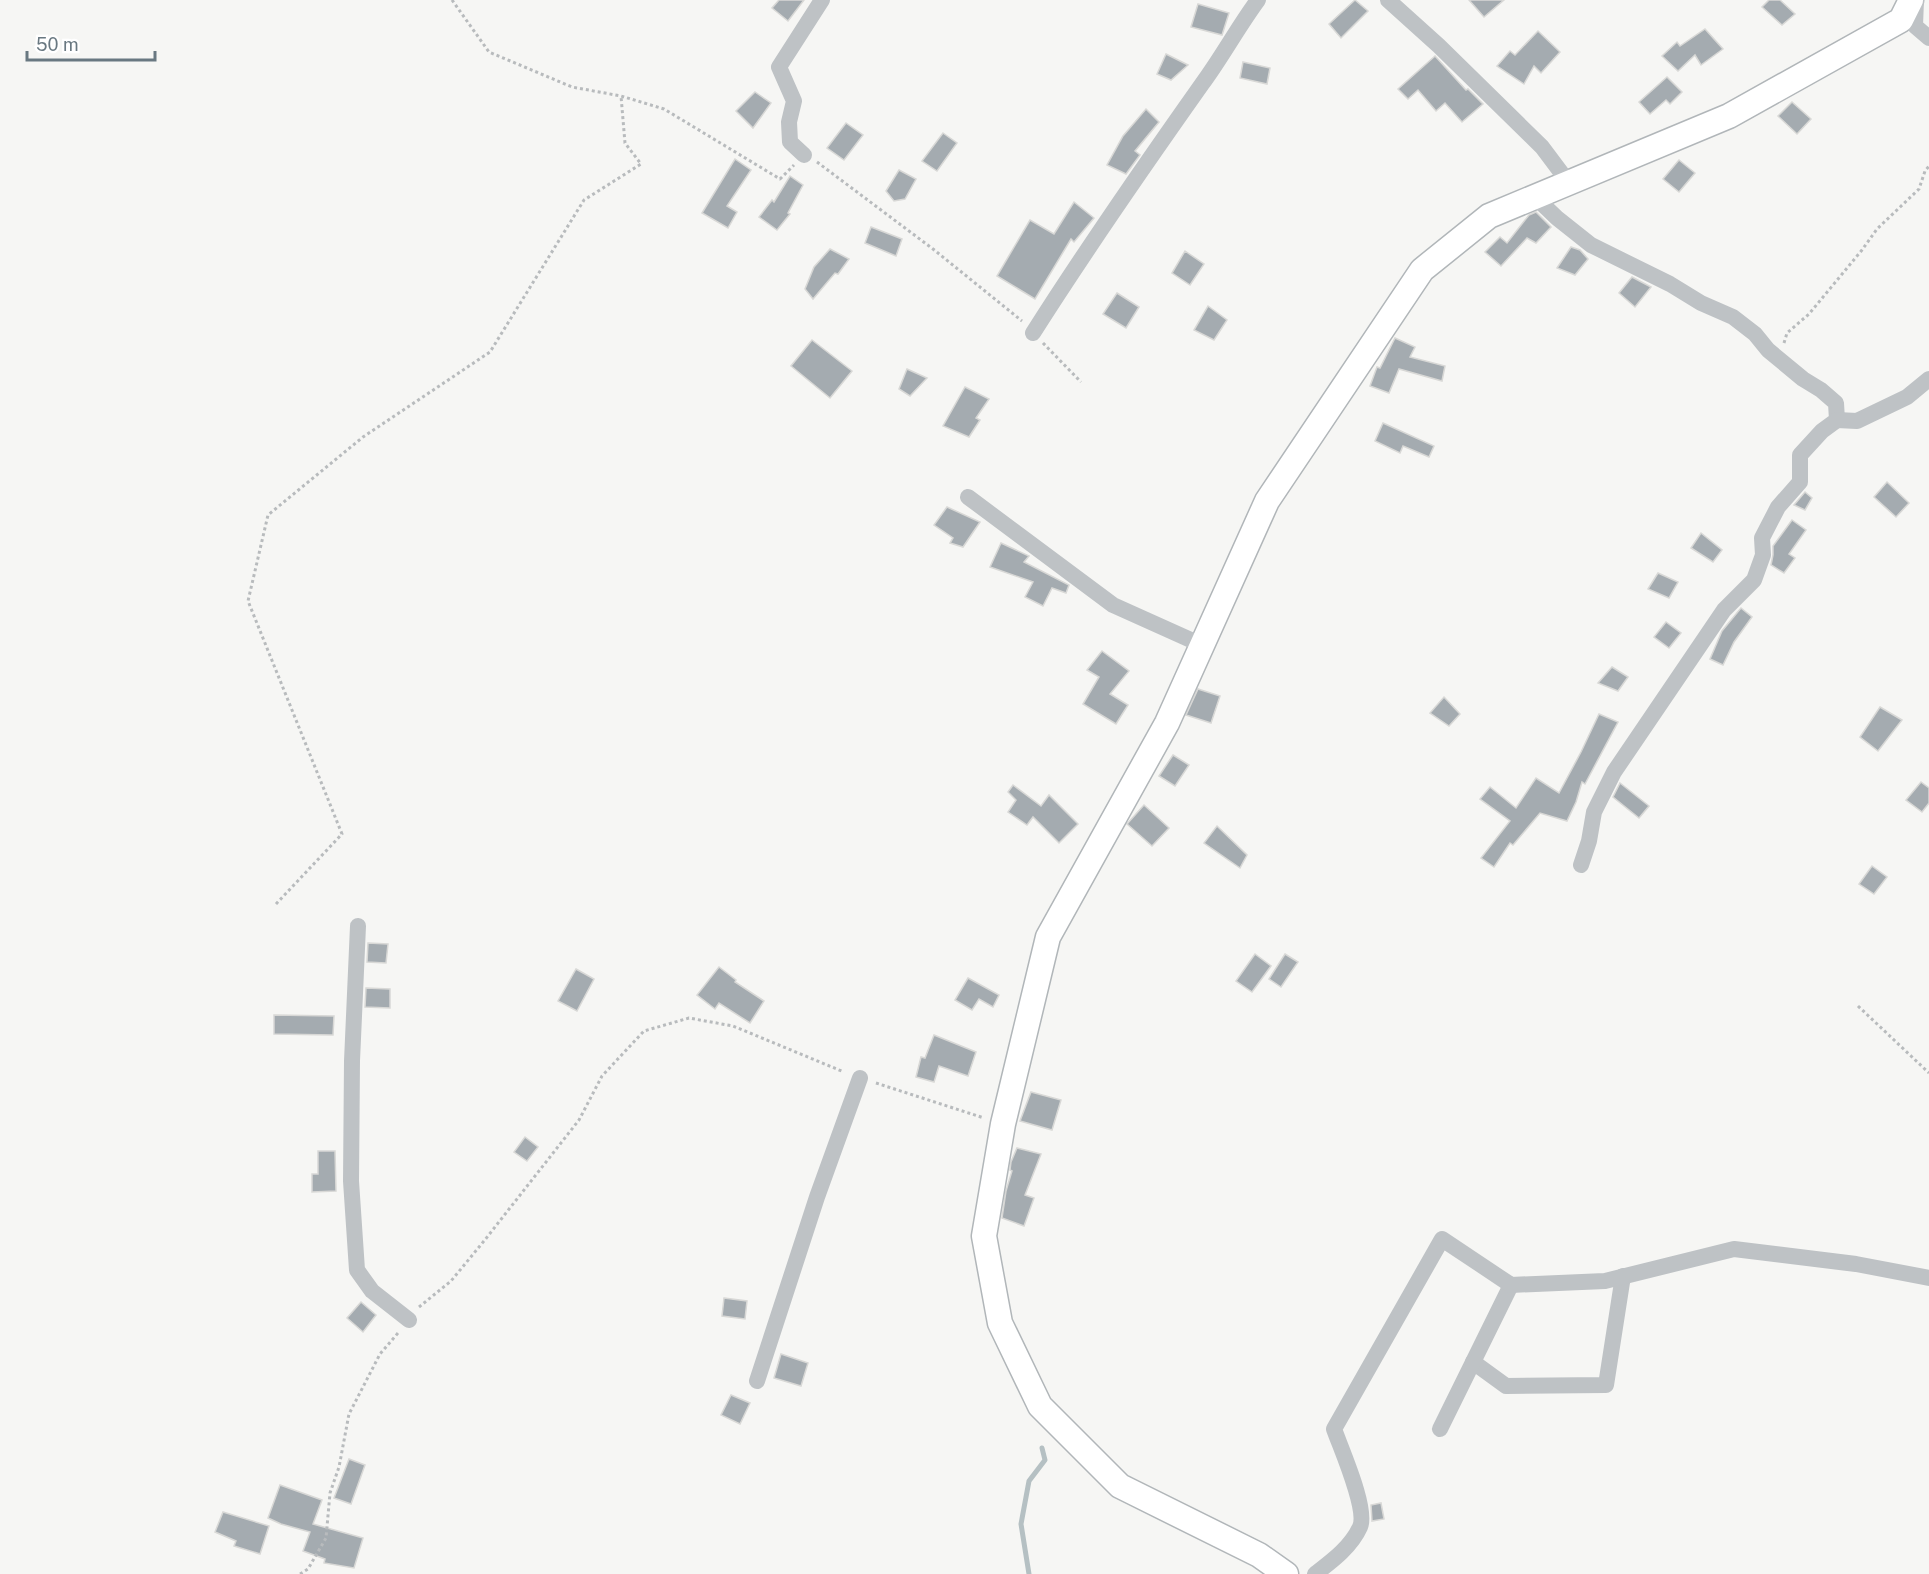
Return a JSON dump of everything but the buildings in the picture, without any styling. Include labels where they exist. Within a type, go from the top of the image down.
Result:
[{"type":"street","points":[[804,155],[790,142],[789,122],[794,101],[779,67],[822,0]]},
{"type":"street","points":[[1033,333],[1086,249],[1174,121],[1203,83],[1258,0]]},
{"type":"street","points":[[1388,0],[1439,46],[1542,147],[1569,183]]},
{"type":"street","points":[[1286,1574],[1260,1555],[1120,1486],[1040,1406],[1000,1323],[984,1236],[1003,1124],[1048,937],[1167,723],[1268,501],[1422,270],[1490,216],[1730,116],[1901,20],[1913,0]]},
{"type":"street","points":[[1913,0],[1915,26],[1929,39]]},
{"type":"street","points":[[1535,197],[1557,218],[1592,245],[1670,284],[1701,303],[1733,317],[1755,334],[1768,350],[1836,403],[1837,420]]},
{"type":"street","points":[[1581,865],[1589,841],[1594,812],[1614,772],[1724,610],[1754,580],[1763,555],[1762,538],[1778,507],[1800,482],[1800,455],[1822,431],[1837,420],[1857,421],[1907,397],[1929,379]]},
{"type":"street","points":[[968,496],[1113,605],[1202,645]]},
{"type":"street","points":[[357,926],[352,1061],[351,1181],[357,1270],[372,1291],[409,1320]]},
{"type":"street","points":[[757,1381],[817,1197],[860,1078]]},
{"type":"street","points":[[1315,1574],[1340,1555],[1361,1526],[1359,1497],[1334,1429],[1442,1239],[1511,1285],[1605,1281],[1734,1249],[1856,1264],[1929,1278]]},
{"type":"street","points":[[1473,1362],[1506,1386],[1606,1385],[1623,1276]]},
{"type":"street","points":[[1440,1429],[1511,1285]]},
{"type":"path","points":[[452,0],[489,52],[572,87],[621,96],[664,109],[780,179],[806,153],[1015,313],[1081,382]]},
{"type":"path","points":[[276,904],[342,834],[248,601],[268,515],[363,437],[490,351],[584,200],[641,164],[625,143],[621,96]]},
{"type":"path","points":[[1779,358],[1787,333],[1809,314],[1887,218],[1918,189],[1929,166]]},
{"type":"path","points":[[1858,1006],[1929,1073]]},
{"type":"path","points":[[300,1574],[308,1569],[326,1538],[330,1493],[339,1467],[349,1414],[380,1354],[420,1306],[451,1281],[484,1241],[579,1120],[602,1077],[644,1031],[689,1018],[733,1026],[860,1078],[1003,1124]]},
{"type":"waterway","points":[[1029,1574],[1021,1524],[1029,1481],[1045,1460],[1042,1448]]}]
